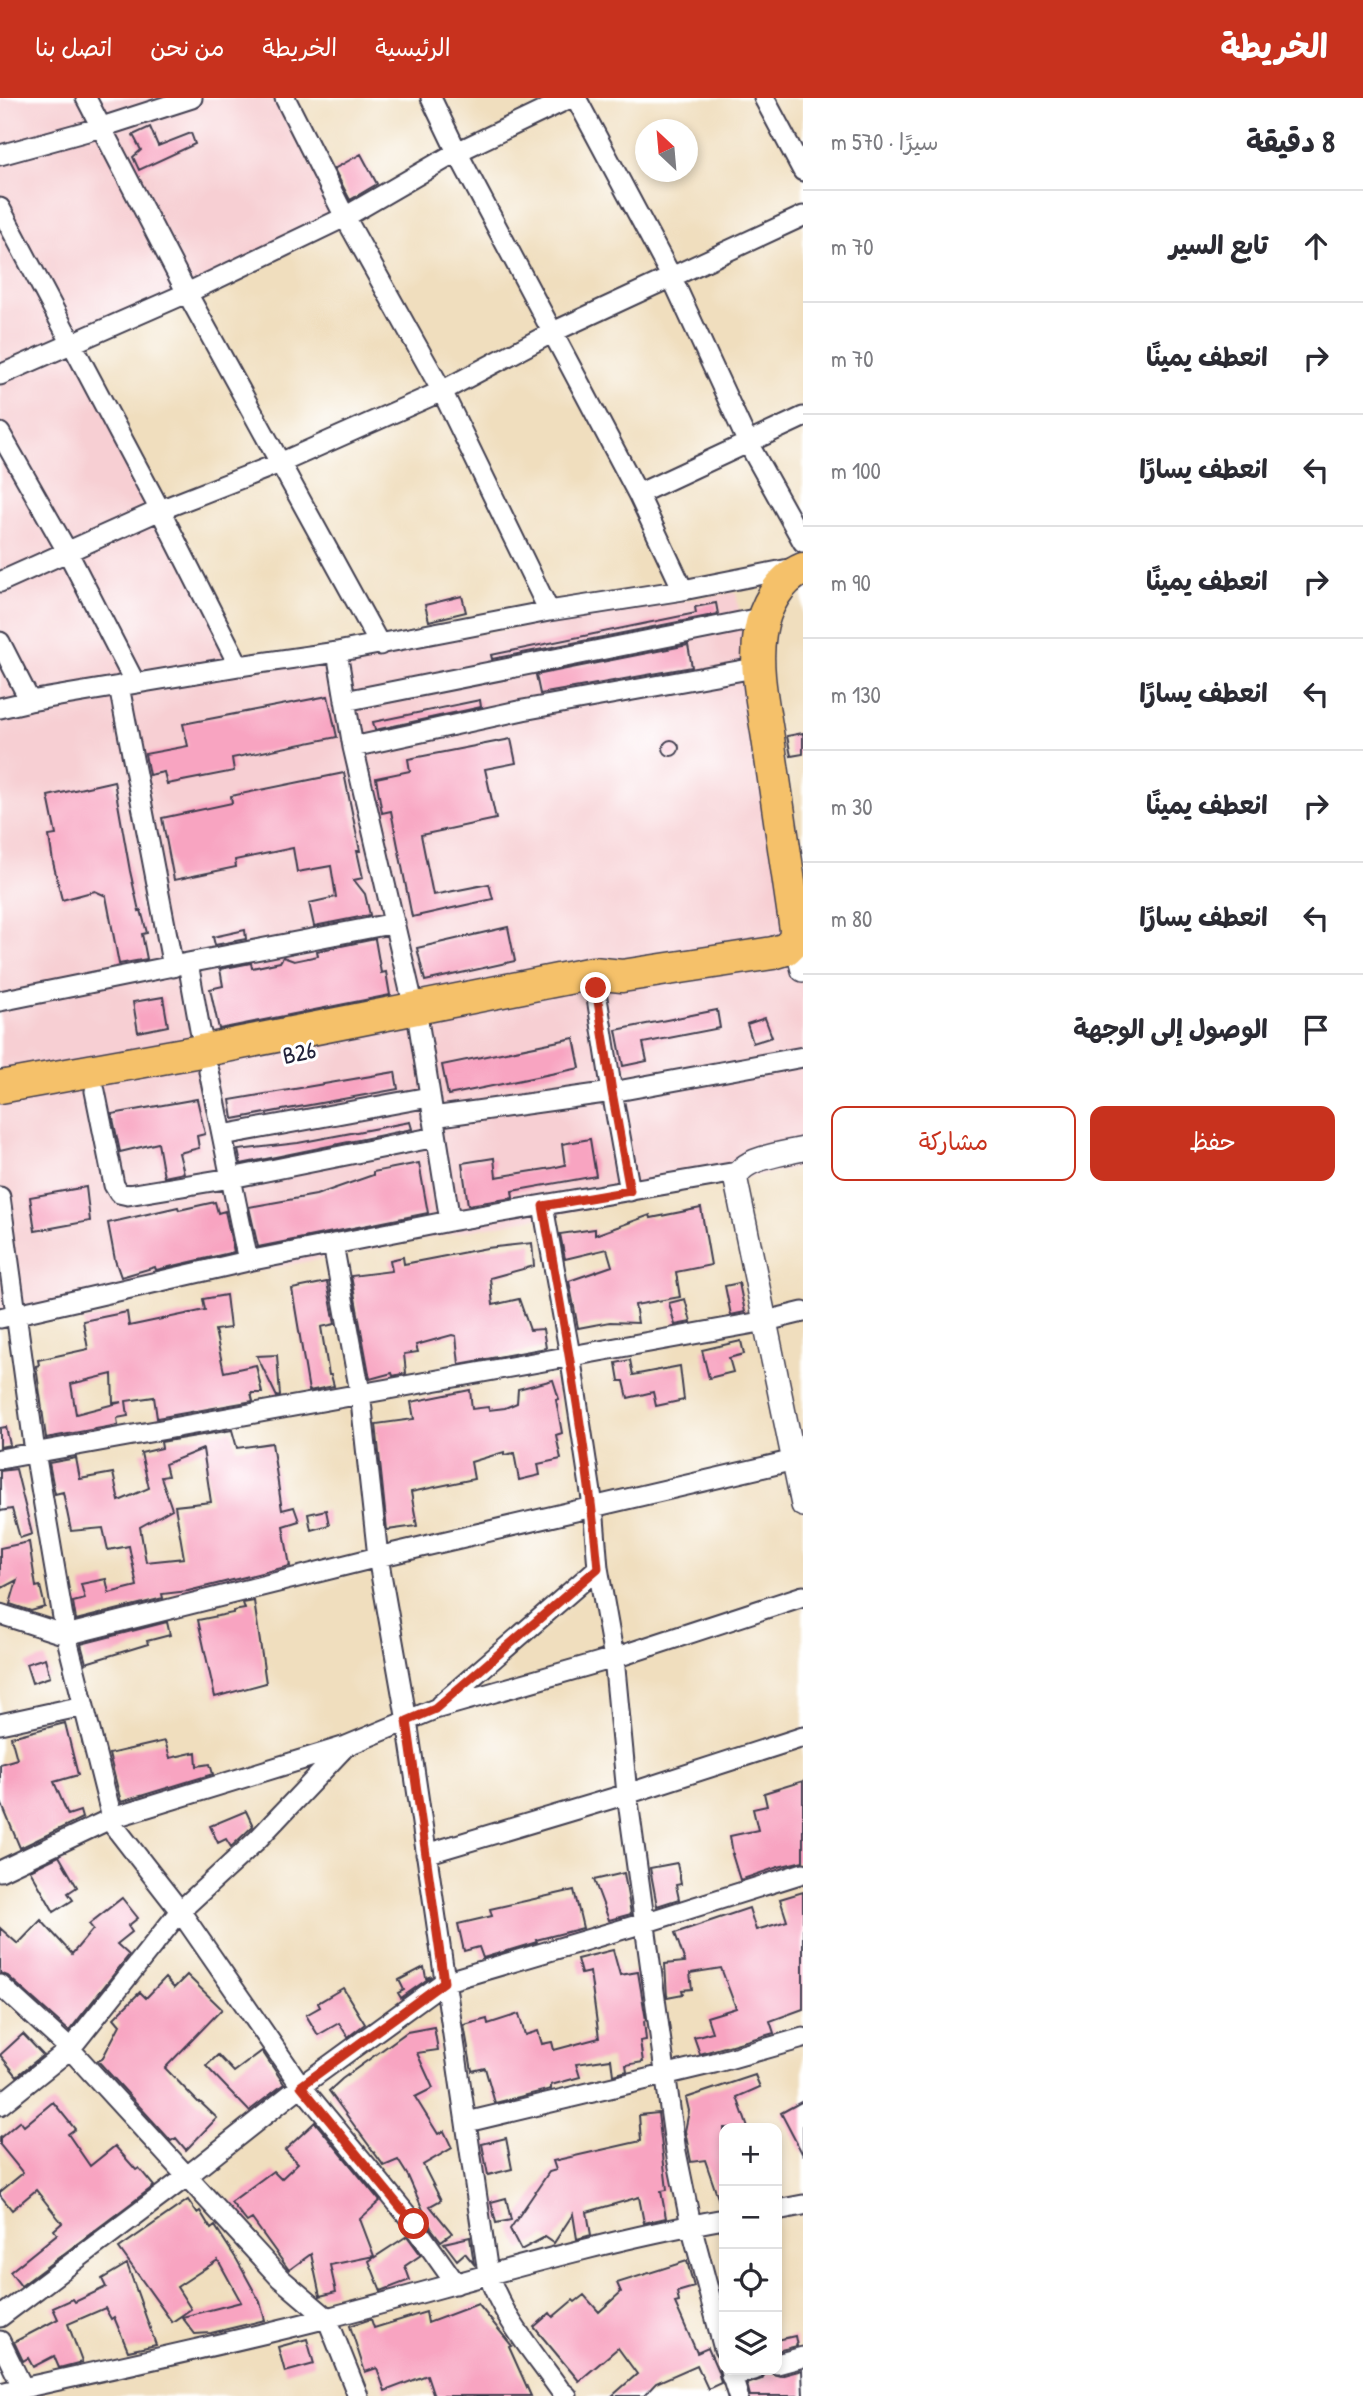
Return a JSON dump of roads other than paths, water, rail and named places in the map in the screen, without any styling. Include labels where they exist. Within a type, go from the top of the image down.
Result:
[{"type":"highway","points":[[795,940],[761,689],[759,638],[765,617],[778,590],[803,567]]},
{"type":"highway","name":"B26","points":[[0,1109],[94,1091],[208,1060],[604,979],[773,953],[786,949],[795,940]]},
{"type":"highway","name":"B26","points":[[0,1087],[208,1060]]},
{"type":"street","points":[[86,98],[187,293],[380,645]]},
{"type":"street","points":[[0,155],[102,127],[192,98]]},
{"type":"street","points":[[285,98],[345,217],[442,391],[549,611]]},
{"type":"street","points":[[431,98],[638,494],[683,590]]},
{"type":"street","points":[[0,375],[187,293],[345,217],[457,152],[570,98]]},
{"type":"street","points":[[576,98],[671,276],[748,443],[803,542]]},
{"type":"street","points":[[764,98],[803,171]]},
{"type":"street","points":[[0,208],[160,510],[239,666]]},
{"type":"street","points":[[0,582],[160,510],[280,463],[442,391],[553,332],[803,216]]},
{"type":"street","points":[[638,494],[803,418]]},
{"type":"street","points":[[0,433],[67,551],[127,685],[181,965],[208,1060],[248,1261]]},
{"type":"street","points":[[0,708],[239,666],[380,645],[549,611],[683,590],[803,567]]},
{"type":"street","points":[[345,701],[765,617]]},
{"type":"street","points":[[0,642],[30,701]]},
{"type":"street","points":[[337,652],[354,747],[416,1017],[450,1221]]},
{"type":"street","points":[[354,747],[523,710],[760,667]]},
{"type":"street","points":[[0,1000],[395,923]]},
{"type":"street","points":[[795,940],[803,970]]},
{"type":"street","points":[[604,979],[612,1092],[630,1191]]},
{"type":"street","points":[[433,1117],[612,1092],[803,1057]]},
{"type":"street","points":[[94,1091],[114,1185],[119,1193],[128,1195],[231,1178],[436,1137]]},
{"type":"street","points":[[223,1135],[429,1097]]},
{"type":"street","points":[[9,1317],[333,1244],[450,1221],[737,1172],[748,1163],[803,1149]]},
{"type":"street","points":[[737,1172],[736,1181],[798,1459],[803,1506]]},
{"type":"street","points":[[0,1197],[9,1317],[66,1635],[114,1826],[121,1839],[180,1911],[301,2086],[407,2216],[456,2284]]},
{"type":"street","points":[[543,1206],[570,1355],[593,1506],[598,1568],[614,1658],[627,1794],[676,2152],[691,2225],[719,2330]]},
{"type":"street","points":[[333,1244],[360,1392],[378,1557],[407,1721],[488,2273],[495,2296],[559,2394]]},
{"type":"street","points":[[0,1459],[360,1392],[766,1321],[803,1311]]},
{"type":"street","points":[[0,1614],[66,1635],[378,1557],[798,1459]]},
{"type":"street","points":[[435,1709],[598,1568]]},
{"type":"street","points":[[0,1871],[112,1818],[345,1746],[435,1709],[614,1658],[803,1596]]},
{"type":"street","points":[[0,1724],[83,1706]]},
{"type":"street","points":[[426,1854],[627,1794],[803,1737]]},
{"type":"street","points":[[0,2105],[70,2049],[180,1911],[257,1840],[345,1746]]},
{"type":"street","points":[[0,2317],[186,2177],[301,2086],[444,1982],[803,1873]]},
{"type":"street","points":[[0,1985],[70,2049],[280,2278],[327,2318],[358,2396]]},
{"type":"street","points":[[467,2122],[664,2075],[803,2038]]},
{"type":"street","points":[[782,2209],[803,2205]]},
{"type":"street","points":[[0,2393],[149,2362],[327,2318],[488,2273],[719,2220]]},
{"type":"street","points":[[0,2341],[23,2388]]},
{"type":"street","points":[[782,2363],[803,2357]]},
{"type":"street","points":[[731,2375],[738,2396]]}]
